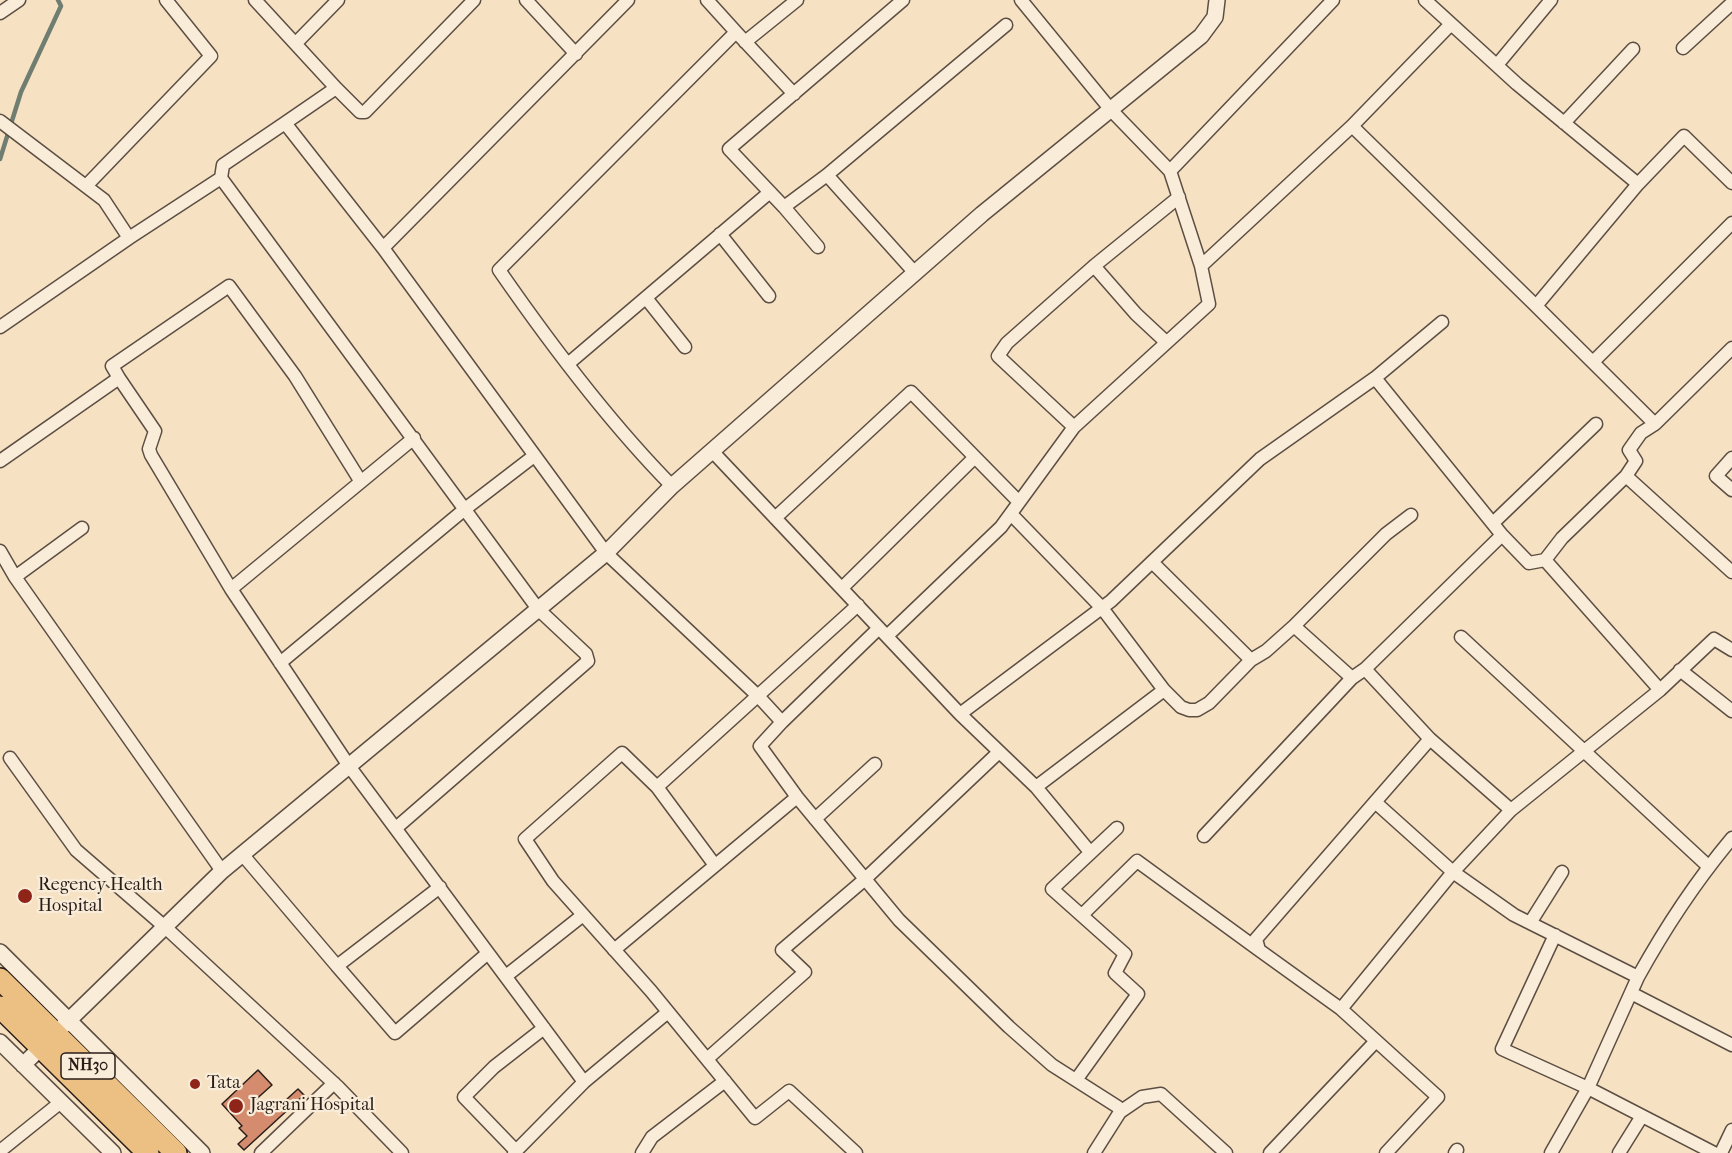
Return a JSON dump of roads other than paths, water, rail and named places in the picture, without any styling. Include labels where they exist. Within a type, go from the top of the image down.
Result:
[{"type":"highway","name":"NH30","points":[[0,979],[176,1153]]},
{"type":"highway","name":"NH30","points":[[0,1007],[55,1034],[148,1153]]},
{"type":"street","points":[[0,13],[19,0]]},
{"type":"street","points":[[87,185],[211,56],[166,0]]},
{"type":"street","points":[[255,0],[297,42],[360,112],[365,112],[474,0]]},
{"type":"street","points":[[297,42],[338,0]]},
{"type":"street","points":[[526,0],[576,54]]},
{"type":"street","points":[[383,248],[628,0]]},
{"type":"street","points":[[707,0],[794,94]]},
{"type":"street","points":[[746,42],[797,0]]},
{"type":"street","points":[[1021,0],[1111,110],[1170,171],[1202,266],[1209,303],[1074,427],[1001,527],[782,722],[760,746],[797,797],[899,920],[1009,1027],[1052,1065],[1118,1107],[1120,1112]]},
{"type":"street","points":[[24,1065],[222,871],[606,553],[672,486],[982,214],[1202,36],[1215,17],[1217,0]]},
{"type":"street","points":[[1170,171],[1333,0]]},
{"type":"street","points":[[1425,0],[1564,123],[1638,184]]},
{"type":"street","points":[[1497,65],[1551,0]]},
{"type":"street","points":[[818,247],[729,149],[895,3]]},
{"type":"street","points":[[1683,48],[1732,3]]},
{"type":"street","points":[[1202,266],[1352,126],[1451,24]]},
{"type":"street","points":[[784,207],[827,175],[1006,25]]},
{"type":"street","points":[[672,486],[650,464],[569,363],[499,270],[736,32]]},
{"type":"street","points":[[1564,123],[1633,49]]},
{"type":"street","points":[[336,88],[223,165],[221,178],[538,609],[586,654],[588,661],[396,828]]},
{"type":"street","points":[[285,123],[383,248],[606,553],[759,697],[782,722]]},
{"type":"street","points":[[1,125],[87,185],[104,200],[129,238]]},
{"type":"street","points":[[1352,126],[1655,424]]},
{"type":"street","points":[[1536,306],[1638,184],[1684,136],[1732,183]]},
{"type":"street","points":[[827,175],[915,273]]},
{"type":"street","points":[[0,327],[221,178]]},
{"type":"street","points":[[569,363],[770,192]]},
{"type":"street","points":[[1074,427],[998,357],[1007,343],[1094,266],[1179,197]]},
{"type":"street","points":[[1593,362],[1732,223]]},
{"type":"street","points":[[720,234],[769,296]]},
{"type":"street","points":[[1094,266],[1136,314],[1166,342]]},
{"type":"street","points":[[361,482],[296,376],[230,286],[112,366],[155,431],[149,449],[151,455],[231,590],[349,766],[584,1082]]},
{"type":"street","points":[[646,298],[685,347]]},
{"type":"street","points":[[960,714],[1102,608],[1260,459],[1375,378],[1443,322]]},
{"type":"street","points":[[1375,378],[1502,535],[1529,563],[1545,561],[1562,538],[1626,476],[1636,461],[1629,450],[1641,433],[1655,424],[1732,348]]},
{"type":"street","points":[[0,461],[119,378]]},
{"type":"street","points":[[775,518],[911,392],[1019,502]]},
{"type":"street","points":[[1493,523],[1596,424]]},
{"type":"street","points":[[231,590],[414,438]]},
{"type":"street","points":[[713,452],[960,714],[1036,787],[1090,852]]},
{"type":"street","points":[[280,663],[465,508],[534,456]]},
{"type":"street","points":[[842,588],[974,458]]},
{"type":"street","points":[[1732,458],[1716,476],[1732,490]]},
{"type":"street","points":[[1626,476],[1732,572]]},
{"type":"street","points":[[1011,514],[1102,608],[1164,690],[1181,706],[1197,710],[1209,703],[1251,660],[1266,651],[1294,626],[1386,534],[1411,515]]},
{"type":"street","points":[[15,577],[82,528]]},
{"type":"street","points":[[1204,836],[1352,678],[1365,669],[1502,535]]},
{"type":"street","points":[[0,551],[15,577],[222,871]]},
{"type":"street","points":[[1545,561],[1660,690]]},
{"type":"street","points":[[1152,562],[1251,660]]},
{"type":"street","points":[[657,787],[858,605]]},
{"type":"street","points":[[1294,626],[1352,678]]},
{"type":"street","points":[[1461,637],[1708,866]]},
{"type":"street","points":[[1341,1009],[1453,872],[1511,810],[1660,690],[1714,639],[1732,650]]},
{"type":"street","points":[[1365,669],[1430,739],[1511,810]]},
{"type":"street","points":[[1680,670],[1732,711]]},
{"type":"street","points":[[1036,787],[1164,690]]},
{"type":"street","points":[[1259,950],[1256,939],[1430,739]]},
{"type":"street","points":[[707,1059],[805,972],[782,950],[864,880],[999,752]]},
{"type":"street","points":[[714,864],[657,787],[622,753],[525,839],[553,881],[668,1012],[755,1118],[789,1090],[856,1153]]},
{"type":"street","points":[[10,758],[76,850],[165,927],[334,1083],[402,1153]]},
{"type":"street","points":[[815,819],[874,764]]},
{"type":"street","points":[[614,950],[714,864],[797,797]]},
{"type":"street","points":[[1375,802],[1453,872],[1530,923],[1638,977]]},
{"type":"street","points":[[1076,1080],[1138,994],[1115,973],[1125,954],[1052,889],[1117,828]]},
{"type":"street","points":[[1551,1153],[1588,1088],[1638,977],[1661,936],[1708,866],[1732,838]]},
{"type":"street","points":[[242,854],[395,1033],[488,953]]},
{"type":"street","points":[[1082,915],[1137,861],[1341,1009],[1438,1097],[1386,1153]]},
{"type":"street","points":[[1530,923],[1562,872]]},
{"type":"street","points":[[337,966],[440,887]]},
{"type":"street","points":[[506,976],[583,915]]},
{"type":"street","points":[[1555,936],[1502,1049],[1588,1088],[1714,1153]]},
{"type":"street","points":[[0,952],[55,1034],[202,1153]]},
{"type":"street","points":[[1631,993],[1732,1045]]},
{"type":"street","points":[[544,1028],[494,1067],[464,1097],[515,1152],[584,1082],[668,1012]]},
{"type":"street","points":[[1270,1153],[1376,1041]]},
{"type":"street","points":[[0,1042],[113,1153]]},
{"type":"street","points":[[642,1153],[652,1137],[725,1081]]},
{"type":"street","points":[[261,1153],[334,1083]]},
{"type":"street","points":[[1094,1153],[1120,1112],[1142,1097],[1161,1094],[1226,1153]]},
{"type":"street","points":[[0,1151],[61,1102]]},
{"type":"street","points":[[1620,1153],[1642,1116]]},
{"type":"street","points":[[1721,1153],[1732,1130]]},
{"type":"waterway","points":[[0,159],[21,92],[61,6],[58,0]]},
{"type":"place","name":"Regency Health Hospital","points":[[25,896]]},
{"type":"place","name":"Tata","points":[[195,1084]]},
{"type":"place","name":"Jagrani Hospital","points":[[236,1106]]}]
